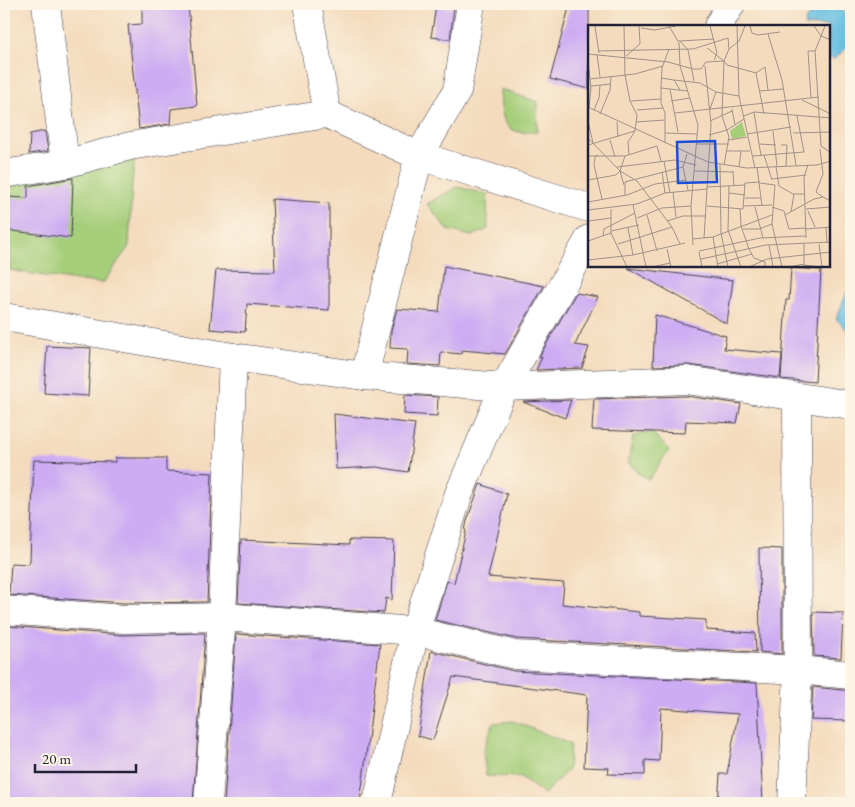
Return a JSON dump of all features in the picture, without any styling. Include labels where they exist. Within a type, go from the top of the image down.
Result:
[{"type":"street","points":[[46,4],[65,164]]},
{"type":"street","points":[[307,4],[327,114]]},
{"type":"street","points":[[364,376],[419,156],[458,91],[471,4]]},
{"type":"street","points":[[719,25],[731,4]]},
{"type":"street","points":[[4,174],[65,164],[130,146],[327,114],[419,156],[588,208]]},
{"type":"street","points":[[377,803],[415,632],[458,496],[504,387],[588,241]]},
{"type":"street","points":[[4,318],[364,376],[504,387],[687,380],[851,405]]},
{"type":"street","points":[[208,803],[222,617],[233,356]]},
{"type":"street","points":[[792,803],[798,670],[797,397]]},
{"type":"street","points":[[4,610],[124,618],[222,617],[415,632],[515,655],[798,670],[851,675]]},
{"type":"green space","points":[[500,89],[538,102],[537,132],[520,132],[508,126],[502,115]]},
{"type":"green space","points":[[135,157],[129,246],[103,283],[70,280],[9,270],[9,243],[4,242],[4,189],[20,182]]},
{"type":"green space","points":[[457,187],[487,194],[488,229],[472,236],[448,230],[427,204]]},
{"type":"green space","points":[[652,432],[669,450],[649,479],[639,474],[628,462],[633,436]]},
{"type":"green space","points":[[513,721],[570,744],[568,770],[544,794],[521,777],[486,776],[483,752],[493,723]]},
{"type":"water","points":[[826,6],[844,11],[851,22],[850,45],[834,59],[830,58],[830,25],[804,25],[806,18]]},
{"type":"water","points":[[851,291],[851,330],[848,331],[836,319],[847,292]]},
{"type":"building","points":[[142,4],[188,4],[197,106],[171,109],[170,124],[139,129],[128,25],[142,24]]},
{"type":"building","points":[[570,4],[589,4],[588,89],[550,79]]},
{"type":"building","points":[[436,6],[454,8],[450,39],[431,37]]},
{"type":"building","points":[[45,131],[48,151],[29,154],[30,134]]},
{"type":"building","points":[[73,178],[71,238],[4,230],[4,197],[28,198],[28,186]]},
{"type":"building","points":[[272,199],[329,203],[329,310],[247,304],[245,332],[210,329],[216,270],[275,271]]},
{"type":"building","points":[[444,266],[544,286],[505,354],[462,350],[461,354],[441,352],[440,366],[407,364],[408,349],[390,348],[391,331],[397,309],[439,312]]},
{"type":"building","points":[[628,268],[733,280],[727,324]]},
{"type":"building","points":[[791,268],[821,270],[815,382],[781,379],[786,300],[789,300]]},
{"type":"building","points":[[576,293],[598,297],[575,345],[589,347],[582,368],[536,370],[542,357],[539,357]]},
{"type":"building","points":[[655,315],[726,336],[724,349],[782,354],[780,378],[689,365],[653,366]]},
{"type":"building","points":[[47,346],[91,348],[88,396],[44,393]]},
{"type":"building","points":[[405,395],[438,397],[437,416],[404,414]]},
{"type":"building","points":[[686,396],[741,404],[737,423],[686,421],[685,433],[592,430],[594,399]]},
{"type":"building","points":[[571,400],[565,418],[523,402]]},
{"type":"building","points":[[334,414],[415,424],[408,472],[377,467],[336,469]]},
{"type":"building","points":[[115,458],[166,458],[166,471],[212,473],[207,602],[124,603],[9,595],[11,563],[29,564],[30,560],[34,460],[115,462]]},
{"type":"building","points":[[480,484],[507,494],[488,577],[564,583],[562,604],[639,612],[639,616],[706,620],[706,630],[755,633],[756,652],[517,639],[435,620],[447,581],[454,583],[467,521]]},
{"type":"building","points":[[241,540],[349,545],[349,540],[394,541],[392,600],[386,598],[384,613],[238,603]]},
{"type":"building","points":[[759,548],[782,549],[782,654],[760,652]]},
{"type":"building","points":[[813,612],[843,613],[841,658],[814,656]]},
{"type":"building","points":[[7,626],[123,635],[205,633],[193,803],[7,803],[7,669],[4,669]]},
{"type":"building","points":[[236,634],[380,644],[360,803],[224,803]]},
{"type":"building","points":[[431,651],[514,671],[757,683],[763,803],[718,803],[720,774],[727,774],[738,714],[661,708],[659,761],[645,760],[645,775],[608,774],[609,768],[584,767],[587,695],[453,677],[433,740],[418,736]]},
{"type":"building","points":[[813,687],[851,691],[851,721],[811,720]]}]
